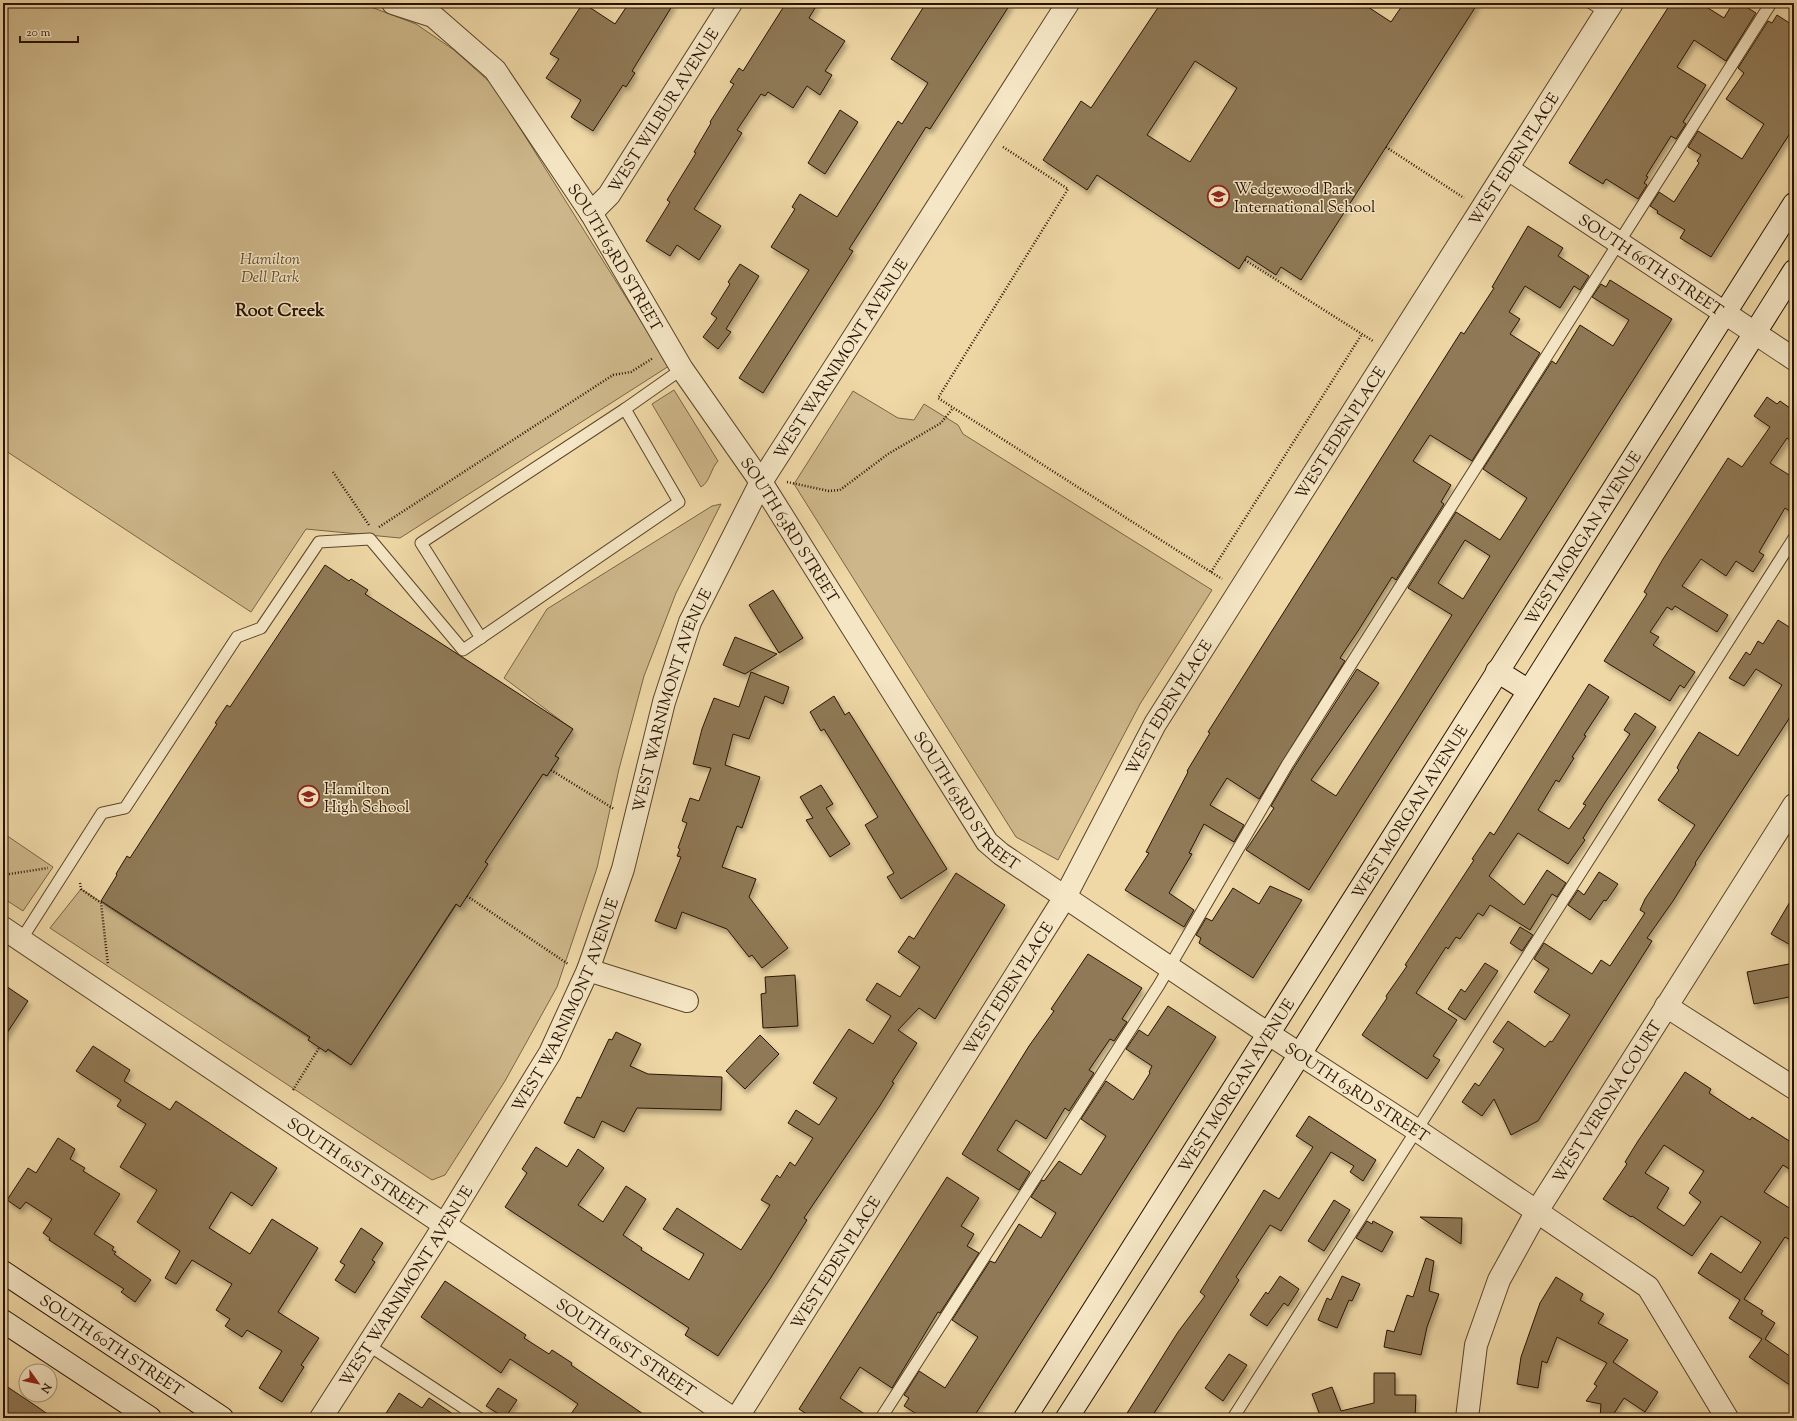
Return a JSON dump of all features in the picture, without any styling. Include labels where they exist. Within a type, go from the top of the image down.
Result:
[{"type":"street","name":"SOUTH 63RD STREET","points":[[393,3],[433,16],[495,70],[591,213],[682,369],[761,482],[987,842],[1001,854],[1268,1034],[1415,1129],[1648,1287],[1728,1418]]},
{"type":"street","name":"WEST WILBUR AVENUE","points":[[591,213],[609,195],[731,3]]},
{"type":"street","name":"WEST WARNIMONT AVENUE","points":[[321,1418],[445,1225],[550,1053],[578,967],[623,869],[664,702],[690,622],[761,482],[1068,3]]},
{"type":"street","name":"WEST EDEN PLACE","points":[[737,1418],[1066,897],[1155,724],[1508,169],[1603,6]]},
{"type":"street","name":"SOUTH 66TH STREET","points":[[1508,169],[1794,360]]},
{"type":"street","name":"WEST MORGAN AVENUE","points":[[1025,1418],[1794,204]]},
{"type":"street","points":[[1067,1418],[1300,1054],[1794,271]]},
{"type":"street","points":[[1497,671],[1529,691]]},
{"type":"street","name":"WEST VERONA COURT","points":[[1467,1418],[1476,1345],[1499,1280],[1536,1211],[1794,805]]},
{"type":"street","name":"SOUTH 61ST STREET","points":[[3,928],[732,1418]]},
{"type":"street","points":[[578,967],[687,1001]]},
{"type":"street","points":[[1666,1006],[1794,1088]]},
{"type":"street","name":"SOUTH 60TH STREET","points":[[3,1272],[222,1418]]},
{"type":"street","points":[[3,1321],[150,1418]]},
{"type":"lane","points":[[881,1418],[1170,968],[1287,765],[1771,3]]},
{"type":"lane","points":[[481,638],[421,543],[625,409],[682,369]]},
{"type":"lane","points":[[21,940],[102,813],[125,808],[237,637],[261,628],[318,542],[370,539],[463,650],[679,502],[625,409]]},
{"type":"lane","points":[[1233,1418],[1415,1129],[1794,538]]},
{"type":"lane","points":[[368,1345],[479,1418]]},
{"type":"path","points":[[1002,147],[1068,189],[938,398],[1222,580]]},
{"type":"path","points":[[1386,147],[1465,198]]},
{"type":"path","points":[[1245,260],[1374,341]]},
{"type":"path","points":[[1211,572],[1362,334]]},
{"type":"path","points":[[333,472],[373,531],[613,375],[631,372],[657,356]]},
{"type":"path","points":[[787,482],[829,491],[840,490],[888,454],[942,422],[953,408]]},
{"type":"path","points":[[551,770],[614,810]]},
{"type":"path","points":[[3,875],[53,867]]},
{"type":"path","points":[[80,883],[81,889],[101,903],[108,965]]},
{"type":"path","points":[[467,896],[578,967]]},
{"type":"path","points":[[293,1090],[319,1048]]},
{"type":"green space","name":"Hamilton Dell Park","points":[[3,3],[337,3],[371,7],[416,24],[454,50],[493,85],[669,366],[400,538],[306,529],[251,612],[3,449]]},
{"type":"green space","points":[[674,390],[718,461],[706,482],[701,487],[652,404]]},
{"type":"green space","points":[[853,391],[898,418],[914,420],[924,404],[958,425],[963,434],[1212,590],[1140,704],[1058,860],[1016,837],[794,484]]},
{"type":"green space","points":[[721,504],[676,593],[644,676],[619,769],[597,868],[557,987],[505,1081],[445,1175],[432,1180],[50,928],[81,889],[351,1065],[572,729],[504,678],[547,609],[712,506]]},
{"type":"green space","points":[[3,833],[53,867],[23,911],[3,898]]},
{"type":"building","points":[[583,3],[615,24],[629,3],[674,3],[632,71],[635,73],[626,87],[623,85],[593,131],[571,117],[581,100],[546,78],[559,59],[550,54]]},
{"type":"building","points":[[786,3],[818,3],[809,18],[845,41],[825,71],[832,75],[820,95],[807,86],[793,108],[768,92],[765,96],[761,94],[737,130],[742,133],[694,209],[721,226],[699,260],[677,245],[670,256],[646,241],[670,202],[667,200],[696,153],[694,152],[711,123],[710,122],[734,84],[730,82],[739,68],[743,71]]},
{"type":"building","points":[[926,3],[1011,3],[930,129],[926,127],[849,249],[853,251],[763,393],[739,378],[809,270],[771,247],[795,209],[792,207],[800,194],[837,217],[898,121],[902,124],[928,83],[891,59]]},
{"type":"building","points":[[1161,3],[1362,3],[1391,22],[1404,3],[1478,3],[1301,280],[1281,267],[1276,275],[1247,256],[1239,269],[1097,175],[1087,190],[1043,160],[1081,101],[1091,108]],"holes":[[[1195,61],[1237,88],[1190,162],[1147,135]]]},
{"type":"building","points":[[1671,3],[1700,3],[1724,18],[1733,3],[1740,3],[1756,13],[1726,61],[1694,40],[1677,67],[1706,85],[1683,122],[1686,124],[1676,139],[1671,136],[1646,176],[1648,177],[1644,183],[1647,185],[1638,199],[1606,179],[1603,184],[1569,163]]},
{"type":"building","points":[[1777,15],[1794,26],[1794,127],[1711,257],[1680,238],[1685,230],[1657,213],[1658,211],[1650,206],[1659,192],[1674,202],[1699,163],[1697,161],[1701,155],[1688,147],[1698,131],[1742,159],[1764,124],[1726,99],[1744,73],[1738,68],[1768,21],[1772,23]]},
{"type":"building","points":[[840,110],[858,122],[825,174],[808,163]]},
{"type":"building","points":[[1528,226],[1563,248],[1558,256],[1589,276],[1580,290],[1574,286],[1560,308],[1525,286],[1509,312],[1520,319],[1510,334],[1540,353],[1472,461],[1430,435],[1413,461],[1451,485],[1441,502],[1444,504],[1396,580],[1392,577],[1340,658],[1345,661],[1259,799],[1227,778],[1210,805],[1244,825],[1234,842],[1204,824],[1189,853],[1192,854],[1169,893],[1194,910],[1184,927],[1125,890],[1149,853],[1146,852],[1188,772],[1187,771],[1210,733],[1208,732],[1461,332],[1464,334],[1494,288],[1492,287]]},
{"type":"building","points":[[740,264],[759,276],[726,329],[731,332],[718,349],[703,337],[717,318],[711,314],[730,284],[728,282]]},
{"type":"building","points":[[1610,280],[1672,319],[1309,890],[1246,850],[1274,808],[1271,806],[1293,769],[1357,669],[1379,683],[1311,780],[1336,796],[1401,696],[1452,615],[1408,588],[1456,512],[1500,540],[1527,498],[1483,469],[1552,361],[1556,364],[1580,325],[1613,346],[1629,320],[1592,297],[1601,284],[1606,287]],"holes":[[[1465,540],[1490,556],[1463,599],[1438,583]]]},
{"type":"building","points":[[1767,397],[1777,404],[1780,401],[1794,411],[1794,443],[1787,438],[1770,463],[1794,478],[1794,514],[1785,508],[1759,552],[1764,555],[1753,572],[1736,561],[1726,576],[1701,559],[1682,586],[1728,615],[1717,632],[1675,606],[1672,610],[1667,607],[1650,632],[1659,637],[1653,645],[1695,672],[1684,688],[1680,685],[1670,701],[1604,661],[1647,594],[1644,592],[1663,559],[1728,458],[1742,467],[1770,427],[1754,416]]},
{"type":"building","points":[[325,565],[349,581],[351,579],[368,590],[365,594],[573,729],[555,756],[559,758],[547,776],[543,774],[485,862],[488,864],[460,907],[456,904],[351,1065],[328,1049],[326,1052],[308,1040],[310,1037],[101,901],[127,856],[130,858],[217,724],[215,723],[227,705],[230,707]]},
{"type":"building","points":[[773,590],[803,638],[779,653],[749,605]]},
{"type":"building","points":[[1778,620],[1794,630],[1794,711],[1695,863],[1696,864],[1673,901],[1647,938],[1652,941],[1538,1121],[1511,1135],[1494,1099],[1482,1116],[1462,1102],[1475,1083],[1479,1086],[1504,1049],[1493,1042],[1508,1021],[1545,1047],[1550,1041],[1552,1042],[1570,1015],[1534,992],[1549,969],[1534,959],[1544,943],[1592,974],[1601,960],[1610,966],[1645,913],[1640,910],[1645,899],[1695,825],[1658,800],[1679,770],[1677,768],[1681,760],[1699,732],[1738,756],[1782,685],[1756,669],[1744,686],[1729,678],[1746,652],[1750,655],[1758,641],[1763,644]]},
{"type":"building","points":[[735,637],[777,654],[745,674],[723,665]]},
{"type":"building","points":[[751,672],[789,687],[783,704],[765,696],[749,739],[733,734],[725,765],[760,777],[742,828],[737,826],[722,867],[756,879],[749,897],[788,948],[762,968],[752,955],[749,957],[727,929],[682,912],[676,929],[655,921],[681,857],[677,856],[680,849],[678,848],[687,823],[682,821],[690,798],[699,801],[711,768],[693,764],[702,729],[714,698],[739,707]]},
{"type":"building","points":[[1589,684],[1609,697],[1584,735],[1586,736],[1572,757],[1574,758],[1559,782],[1556,780],[1538,810],[1569,829],[1586,805],[1583,804],[1630,734],[1624,730],[1635,713],[1656,727],[1606,801],[1583,838],[1585,840],[1568,864],[1518,833],[1489,876],[1524,905],[1547,870],[1566,883],[1557,897],[1552,894],[1530,930],[1490,905],[1483,916],[1478,913],[1460,939],[1456,937],[1448,949],[1446,947],[1416,993],[1457,1020],[1433,1056],[1440,1060],[1427,1079],[1362,1035],[1387,998],[1386,996],[1407,966],[1405,965],[1474,860],[1472,859],[1490,832],[1494,835]]},
{"type":"building","points":[[834,696],[845,715],[849,712],[947,869],[901,899],[887,877],[894,873],[865,825],[878,817],[824,729],[821,731],[810,712]]},
{"type":"building","points":[[821,785],[833,804],[826,808],[850,844],[830,857],[806,820],[813,818],[800,797]]},
{"type":"building","points":[[1599,872],[1618,884],[1606,901],[1604,900],[1590,920],[1568,905],[1578,890],[1584,895]]},
{"type":"building","points":[[956,873],[1005,905],[935,1019],[919,1008],[898,1030],[917,1043],[892,1082],[894,1083],[879,1107],[804,1218],[807,1220],[770,1279],[718,1356],[685,1335],[689,1328],[505,1207],[527,1173],[522,1169],[536,1147],[567,1167],[578,1149],[604,1168],[578,1205],[603,1222],[626,1186],[646,1199],[623,1235],[642,1248],[641,1250],[689,1280],[704,1254],[663,1229],[677,1208],[741,1250],[770,1205],[761,1200],[777,1175],[780,1178],[790,1162],[795,1166],[813,1138],[788,1123],[796,1110],[819,1125],[837,1098],[813,1083],[849,1029],[873,1044],[891,1016],[866,1000],[877,983],[900,997],[920,967],[898,952],[909,936],[914,939]]},
{"type":"building","points":[[1270,886],[1302,900],[1253,978],[1199,943],[1201,938],[1196,935],[1206,918],[1212,921],[1233,888],[1259,904]]},
{"type":"building","points":[[1794,895],[1794,947],[1771,934]]},
{"type":"building","points":[[1520,927],[1533,935],[1522,951],[1510,943]]},
{"type":"building","points":[[1088,954],[1142,988],[1122,1019],[1127,1022],[1114,1041],[1110,1039],[1089,1070],[1094,1073],[1069,1111],[1065,1108],[1046,1139],[1016,1120],[997,1150],[1030,1172],[1019,1190],[962,1154],[1029,1046],[1054,1011],[1051,1009]]},
{"type":"building","points":[[1485,963],[1498,971],[1465,1020],[1448,1009],[1461,989],[1465,992]]},
{"type":"building","points":[[1794,963],[1794,996],[1754,1004],[1747,972]]},
{"type":"building","points":[[795,975],[798,1026],[763,1028],[761,994],[766,993],[765,977]]},
{"type":"building","points":[[3,984],[28,1001],[3,1039]]},
{"type":"building","points":[[1168,1006],[1216,1037],[973,1418],[923,1418],[904,1406],[909,1398],[904,1395],[919,1371],[945,1388],[978,1337],[952,1320],[990,1261],[995,1263],[1019,1224],[1041,1238],[1056,1213],[1031,1197],[1042,1180],[1044,1181],[1059,1161],[1081,1175],[1106,1136],[1081,1119],[1106,1081],[1133,1100],[1150,1073],[1149,1072],[1152,1066],[1126,1049],[1139,1030],[1148,1036]]},
{"type":"building","points":[[616,1032],[641,1044],[630,1066],[648,1074],[722,1077],[721,1110],[637,1108],[624,1132],[602,1121],[594,1138],[564,1123],[577,1097],[581,1098],[609,1039],[612,1040]]},
{"type":"building","points":[[760,1035],[779,1054],[745,1089],[726,1071]]},
{"type":"building","points":[[93,1046],[130,1070],[124,1081],[170,1110],[176,1101],[277,1168],[252,1206],[231,1192],[209,1228],[250,1254],[272,1219],[318,1248],[278,1312],[319,1338],[301,1365],[304,1367],[282,1402],[259,1388],[282,1351],[247,1330],[242,1337],[225,1326],[230,1319],[216,1310],[232,1284],[192,1260],[176,1284],[165,1278],[180,1251],[137,1222],[157,1190],[120,1167],[146,1124],[117,1106],[121,1100],[76,1071]]},
{"type":"building","points":[[1685,1072],[1711,1089],[1709,1093],[1750,1120],[1752,1117],[1794,1144],[1794,1172],[1783,1165],[1764,1192],[1794,1211],[1794,1242],[1785,1237],[1744,1299],[1763,1311],[1761,1314],[1775,1323],[1765,1339],[1794,1359],[1794,1388],[1749,1357],[1762,1339],[1729,1318],[1740,1300],[1698,1273],[1711,1253],[1741,1273],[1761,1242],[1721,1216],[1692,1256],[1632,1216],[1631,1217],[1603,1199],[1627,1164],[1625,1162]],"holes":[[[1664,1145],[1704,1171],[1689,1193],[1701,1202],[1684,1226],[1657,1208],[1669,1188],[1645,1173]]]},
{"type":"building","points":[[1309,1116],[1376,1160],[1363,1181],[1350,1172],[1354,1166],[1331,1152],[1281,1231],[1270,1225],[1236,1277],[1239,1280],[1151,1418],[1124,1418],[1178,1332],[1205,1296],[1200,1292],[1264,1190],[1279,1199],[1313,1147],[1296,1136]]},
{"type":"building","points":[[58,1138],[75,1149],[70,1159],[85,1168],[83,1171],[120,1194],[94,1234],[114,1247],[112,1250],[116,1252],[114,1254],[151,1280],[135,1302],[121,1292],[124,1289],[49,1240],[50,1238],[43,1233],[52,1219],[26,1202],[20,1209],[7,1200],[28,1168],[36,1173]]},
{"type":"building","points":[[947,1177],[979,1198],[961,1226],[974,1234],[967,1246],[979,1253],[940,1313],[938,1312],[892,1388],[860,1367],[840,1398],[871,1418],[813,1418],[799,1409]]},
{"type":"building","points":[[1334,1200],[1350,1210],[1324,1251],[1308,1241]]},
{"type":"building","points":[[1420,1217],[1462,1218],[1461,1244]]},
{"type":"building","points":[[1367,1221],[1372,1224],[1373,1221],[1393,1232],[1382,1252],[1356,1238]]},
{"type":"building","points":[[361,1228],[383,1243],[372,1260],[375,1262],[355,1293],[335,1280],[345,1265],[340,1262]]},
{"type":"building","points":[[1426,1258],[1434,1261],[1429,1291],[1439,1294],[1427,1327],[1421,1355],[1384,1347],[1387,1330],[1394,1332],[1407,1295],[1413,1297]]},
{"type":"building","points":[[1280,1276],[1299,1289],[1288,1306],[1284,1303],[1267,1326],[1250,1315],[1266,1292],[1268,1294]]},
{"type":"building","points":[[1342,1276],[1360,1284],[1352,1301],[1349,1300],[1337,1328],[1318,1320],[1327,1298],[1331,1300]]},
{"type":"building","points":[[1556,1277],[1583,1294],[1580,1300],[1604,1314],[1598,1323],[1628,1340],[1613,1362],[1658,1392],[1645,1412],[1624,1398],[1611,1418],[1600,1418],[1601,1404],[1586,1401],[1597,1386],[1594,1384],[1607,1363],[1557,1337],[1547,1363],[1542,1361],[1538,1388],[1517,1384],[1521,1357],[1540,1303]]},
{"type":"building","points":[[445,1281],[526,1335],[524,1338],[549,1354],[552,1350],[572,1363],[571,1365],[649,1418],[568,1418],[578,1404],[562,1393],[510,1359],[501,1373],[421,1317]]},
{"type":"building","points":[[1229,1354],[1247,1365],[1223,1401],[1205,1388]]},
{"type":"building","points":[[1374,1373],[1395,1373],[1395,1395],[1416,1395],[1415,1418],[1321,1418],[1312,1394],[1332,1387],[1341,1411],[1374,1403]]},
{"type":"building","points":[[3,1384],[18,1394],[18,1403],[32,1403],[53,1418],[3,1418]]},
{"type":"building","points":[[498,1388],[517,1400],[505,1418],[486,1406]]},
{"type":"building","points":[[399,1393],[422,1408],[429,1398],[459,1418],[383,1418]]},
{"type":"place","name":"Wedgewood Park International School","points":[[1219,197]]},
{"type":"place","name":"Hamilton High School","points":[[308,797]]},
{"type":"district","name":"Root Creek","points":[[280,310]]}]
